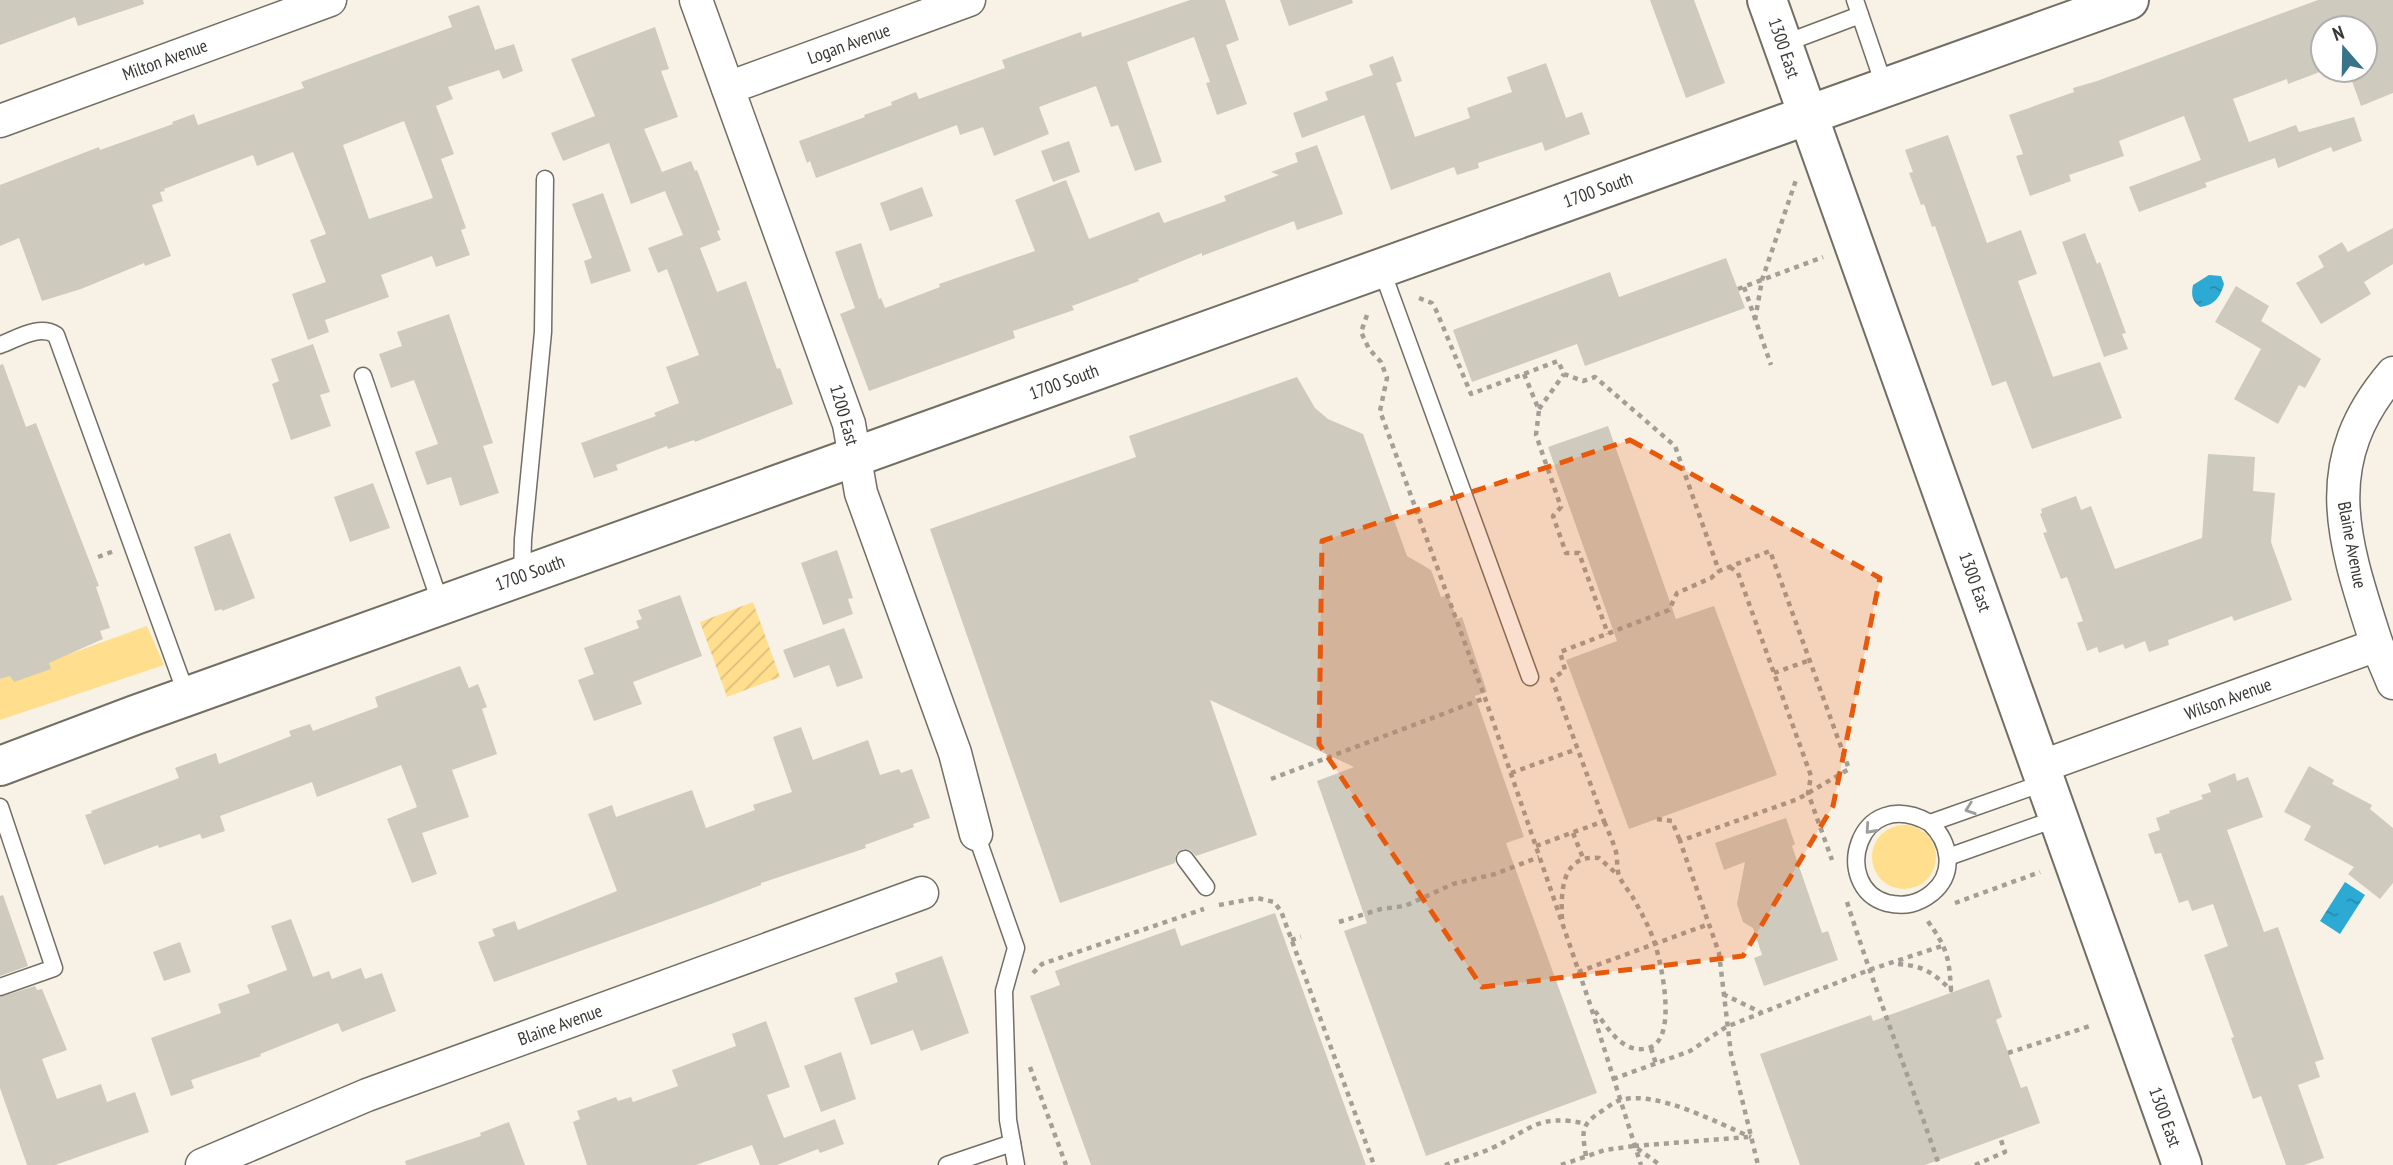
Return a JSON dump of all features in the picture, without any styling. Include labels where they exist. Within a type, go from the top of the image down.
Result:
[{"type":"street","name":"Milton Avenue","points":[[0,121],[330,0]]},
{"type":"street","name":"1200 East","points":[[696,0],[849,424],[862,493],[955,753],[976,834]]},
{"type":"street","name":"Logan Avenue","points":[[728,88],[969,0]]},
{"type":"street","name":"1300 East","points":[[1768,0],[2182,1165]]},
{"type":"street","name":"1700 South","points":[[0,766],[187,696],[2129,0]]},
{"type":"street","name":"Blaine Avenue","points":[[2377,645],[2358,586],[2347,536],[2342,508],[2343,478],[2360,420],[2375,394],[2393,373]]},
{"type":"street","name":"Wilson Avenue","points":[[2043,774],[2377,645]]},
{"type":"street","points":[[2377,645],[2393,683]]},
{"type":"street","name":"Blaine Avenue","points":[[202,1165],[368,1095],[922,893]]},
{"type":"lane","points":[[1783,44],[1858,8],[1885,88]]},
{"type":"lane","points":[[522,576],[523,539],[543,331],[545,179]]},
{"type":"lane","points":[[1381,268],[1530,677]]},
{"type":"lane","points":[[0,345],[40,330],[48,330],[56,335],[187,696]]},
{"type":"lane","points":[[363,376],[441,605]]},
{"type":"lane","points":[[1930,823],[2043,774]]},
{"type":"lane","points":[[0,807],[54,968],[0,987]]},
{"type":"lane","points":[[1901,812],[1916,815],[1930,823],[1946,844],[1948,857],[1947,870],[1938,888],[1922,901],[1906,905],[1882,901],[1867,890],[1857,872],[1856,850],[1864,832],[1876,821],[1901,812]]},
{"type":"lane","points":[[1948,857],[2059,818]]},
{"type":"lane","points":[[976,834],[1016,948],[1004,991],[1008,1120],[1016,1165]]},
{"type":"lane","points":[[1185,859],[1206,887]]},
{"type":"lane","points":[[947,1165],[1012,1143]]},
{"type":"path","points":[[1755,320],[1762,280],[1797,180]]},
{"type":"path","points":[[1738,289],[1823,257]]},
{"type":"path","points":[[1744,287],[1770,366]]},
{"type":"path","points":[[1419,298],[1432,303],[1436,310],[1471,394],[1558,362],[1564,374],[1583,381],[1595,377],[1675,446],[1719,571]]},
{"type":"path","points":[[1367,315],[1362,332],[1369,349],[1381,362],[1387,378],[1380,411],[1511,773],[1591,1007],[1641,1165]]},
{"type":"path","points":[[1524,374],[1539,410]]},
{"type":"path","points":[[1564,374],[1539,410],[1536,435],[1561,507],[1553,516],[1566,553],[1579,553],[1608,634]]},
{"type":"path","points":[[1618,876],[1616,853],[1552,679],[1565,670],[1560,653],[1668,610],[1677,593],[1711,578],[1719,571],[1770,551],[1849,769],[1798,799],[1680,841]]},
{"type":"path","points":[[1730,567],[1738,573],[1811,776],[1808,793],[1836,871]]},
{"type":"path","points":[[1774,673],[1810,660]]},
{"type":"path","points":[[1271,779],[1485,698]]},
{"type":"path","points":[[1511,773],[1577,749]]},
{"type":"path","points":[[1657,819],[1672,821],[1719,953],[1731,1055],[1758,1165]]},
{"type":"path","points":[[1536,846],[1604,821]]},
{"type":"path","points":[[1573,833],[1583,858]]},
{"type":"path","points":[[1339,922],[1381,909],[1405,906],[1453,884],[1495,874],[1539,857]]},
{"type":"path","points":[[1562,927],[1563,890],[1571,868],[1583,858],[1599,858],[1618,876],[1631,895],[1655,944],[1663,986],[1665,1030],[1661,1040],[1651,1048],[1627,1046],[1618,1040],[1591,1007]]},
{"type":"path","points":[[1945,906],[2040,872]]},
{"type":"path","points":[[1845,896],[1939,1165]]},
{"type":"path","points":[[1032,974],[1042,964],[1207,908],[1257,898],[1274,902],[1281,911],[1374,1165]]},
{"type":"path","points":[[1893,964],[1918,966],[1934,974],[1951,990],[1949,959],[1945,945],[1927,920],[1917,917]]},
{"type":"path","points":[[1578,973],[1709,924]]},
{"type":"path","points":[[1292,940],[1301,937]]},
{"type":"path","points":[[1614,1079],[1690,1051],[1726,1027],[1869,970],[1945,945]]},
{"type":"path","points":[[1722,994],[1762,1013]]},
{"type":"path","points":[[2008,1053],[2093,1026]]},
{"type":"path","points":[[1651,1048],[1656,1064]]},
{"type":"path","points":[[1028,1054],[1030,1067],[1066,1165]]},
{"type":"path","points":[[1586,1156],[1582,1136],[1588,1120],[1621,1100],[1645,1097],[1681,1108],[1752,1137]]},
{"type":"path","points":[[1445,1165],[1492,1148],[1542,1121],[1569,1120],[1587,1124]]},
{"type":"path","points":[[1561,1165],[1605,1150],[1752,1137]]},
{"type":"path","points":[[1975,1165],[2005,1152],[2000,1138]]},
{"type":"path","points":[[1634,1146],[1660,1165]]},
{"type":"highlighted area","points":[[1630,440],[1880,578],[1833,806],[1743,956],[1482,987],[1319,744],[1322,541]]},
{"type":"shaded area","points":[[753,602],[780,677],[727,697],[700,622]]},
{"type":"shaded area","points":[[147,626],[164,665],[0,720],[0,679]]},
{"type":"shaded area","points":[[1904,825],[1916,827],[1927,834],[1934,845],[1934,869],[1927,880],[1916,887],[1904,889],[1892,887],[1881,880],[1874,869],[1872,857],[1874,845],[1881,834],[1892,827]]},
{"type":"water","points":[[2209,275],[2221,276],[2224,284],[2216,300],[2200,307],[2193,298],[2193,285]]},
{"type":"water","points":[[2345,882],[2365,895],[2340,934],[2320,921]]},
{"type":"building","points":[[0,0],[143,0],[144,4],[78,26],[75,17],[0,45]]},
{"type":"building","points":[[1190,0],[1225,0],[1239,40],[1226,45],[1247,104],[1217,115],[1206,83],[1210,82],[1194,37],[1127,62],[1162,162],[1135,171],[1118,125],[1111,127],[1096,86],[1039,107],[1049,134],[994,156],[983,127],[960,135],[957,125],[816,178],[810,161],[807,163],[799,141],[865,117],[864,115],[892,105],[891,102],[916,92],[919,99],[1005,68],[1002,60],[1081,32],[1082,37]]},
{"type":"building","points":[[1280,0],[1352,0],[1353,3],[1289,26]]},
{"type":"building","points":[[1650,0],[1694,0],[1725,83],[1686,98]]},
{"type":"building","points":[[2318,0],[2393,0],[2393,93],[2361,106],[2353,84],[2379,84],[2379,14],[2309,14],[2309,76],[2288,84],[2287,79],[2233,99],[2249,142],[2296,125],[2299,132],[2354,117],[2362,141],[2333,152],[2331,147],[2278,168],[2275,158],[2205,183],[2207,187],[2139,212],[2129,187],[2201,160],[2184,116],[2119,141],[2124,156],[2069,175],[2071,181],[2030,196],[2016,156],[2023,154],[2009,115],[2074,92],[2073,88]]},
{"type":"building","points":[[479,5],[495,50],[514,44],[523,71],[503,79],[499,70],[448,87],[453,99],[436,106],[454,154],[441,159],[466,228],[461,230],[470,255],[436,267],[432,256],[381,275],[389,297],[325,320],[329,332],[308,340],[292,294],[326,282],[310,240],[326,234],[293,152],[257,166],[253,155],[164,189],[165,191],[160,192],[163,201],[152,205],[171,256],[145,266],[144,263],[81,289],[42,301],[19,238],[0,246],[0,185],[99,147],[100,150],[173,124],[172,122],[194,114],[198,125],[304,88],[301,82],[452,27],[448,16]],"holes":[[[404,121],[433,198],[369,219],[343,145]]]},
{"type":"building","points":[[655,27],[669,69],[661,71],[678,117],[644,129],[662,172],[691,161],[695,171],[697,170],[720,230],[717,231],[721,240],[700,248],[717,292],[746,281],[777,369],[780,368],[793,404],[695,442],[694,440],[668,449],[667,446],[616,465],[618,470],[594,478],[581,443],[656,416],[654,413],[679,403],[666,367],[699,355],[667,269],[658,273],[648,248],[683,235],[665,191],[631,204],[609,143],[563,161],[551,133],[595,116],[571,59]]},
{"type":"building","points":[[1393,56],[1402,81],[1396,83],[1415,137],[1470,118],[1467,108],[1512,92],[1507,77],[1546,63],[1566,118],[1582,112],[1590,134],[1545,151],[1542,142],[1478,163],[1479,168],[1457,175],[1454,167],[1391,190],[1364,115],[1302,138],[1293,113],[1328,100],[1325,92],[1373,75],[1369,65]]},
{"type":"building","points":[[1948,135],[1987,243],[2021,230],[2037,274],[2018,281],[2053,377],[2100,362],[2122,418],[2032,449],[2006,381],[1992,386],[1935,226],[1932,227],[1924,204],[1921,205],[1909,173],[1913,172],[1905,150]]},
{"type":"building","points":[[1069,141],[1080,172],[1053,182],[1041,151]]},
{"type":"building","points":[[1317,145],[1343,214],[1297,230],[1294,221],[1202,256],[1202,253],[1138,279],[1139,281],[1072,306],[1074,310],[1013,331],[1015,338],[869,391],[840,314],[855,308],[835,252],[861,243],[879,299],[881,298],[885,308],[940,287],[939,284],[1035,251],[1015,200],[1066,180],[1089,239],[1159,212],[1164,223],[1226,201],[1224,196],[1279,175],[1271,172],[1298,162],[1295,153]]},
{"type":"building","points":[[922,187],[933,216],[890,231],[880,203]]},
{"type":"building","points":[[603,193],[631,271],[591,284],[584,261],[592,258],[572,204]]},
{"type":"building","points":[[2393,228],[2393,264],[2364,282],[2371,294],[2321,324],[2296,283],[2324,267],[2318,256],[2342,242],[2348,252]]},
{"type":"building","points":[[2085,233],[2097,264],[2100,262],[2126,333],[2122,334],[2128,349],[2104,357],[2062,242]]},
{"type":"building","points":[[1726,258],[1745,308],[1585,366],[1577,344],[1472,382],[1453,330],[1610,272],[1619,297]]},
{"type":"building","points":[[2236,286],[2269,306],[2261,321],[2321,359],[2305,388],[2299,385],[2278,424],[2234,399],[2261,349],[2215,322]]},
{"type":"building","points":[[449,314],[493,443],[483,446],[499,493],[460,506],[451,477],[427,485],[415,452],[438,444],[414,380],[391,388],[379,354],[402,346],[397,332]]},
{"type":"building","points":[[313,344],[330,392],[320,395],[331,426],[291,440],[272,384],[279,381],[271,359]]},
{"type":"building","points":[[3,364],[26,427],[36,423],[99,586],[96,587],[110,628],[100,631],[103,639],[49,663],[51,669],[14,682],[10,676],[0,679],[0,365]]},
{"type":"building","points":[[1297,377],[1315,408],[1328,419],[1363,434],[1407,556],[1431,570],[1441,597],[1448,595],[1457,619],[1462,617],[1487,692],[1475,696],[1524,837],[1506,843],[1597,1093],[1426,1156],[1344,931],[1367,923],[1317,781],[1354,767],[1210,700],[1257,835],[1196,856],[1190,850],[1183,849],[1176,854],[1175,863],[1060,903],[930,529],[1136,457],[1129,436]]},
{"type":"building","points":[[1608,426],[1676,619],[1714,606],[1777,775],[1629,829],[1566,660],[1617,641],[1548,447]]},
{"type":"building","points":[[2208,454],[2255,457],[2253,491],[2275,493],[2271,542],[2292,600],[2234,621],[2232,616],[2168,640],[2169,645],[2149,652],[2145,641],[2125,649],[2123,644],[2099,653],[2097,647],[2087,651],[2077,623],[2083,621],[2067,577],[2061,579],[2043,533],[2047,532],[2040,514],[2041,509],[2076,496],[2081,510],[2091,506],[2115,569],[2202,538]]},
{"type":"building","points":[[373,483],[390,528],[350,542],[334,497]]},
{"type":"building","points":[[230,533],[255,598],[222,611],[215,611],[194,547]]},
{"type":"building","points":[[837,550],[853,598],[848,599],[853,614],[823,625],[801,563]]},
{"type":"building","points":[[680,595],[702,656],[633,682],[642,704],[594,721],[578,680],[594,674],[584,648],[639,628],[636,621],[642,619],[638,610]]},
{"type":"building","points":[[844,628],[863,678],[837,687],[829,665],[794,678],[783,650]]},
{"type":"building","points":[[460,666],[469,688],[478,684],[487,707],[482,709],[497,754],[452,770],[469,817],[422,833],[437,874],[412,883],[387,819],[417,807],[401,765],[317,797],[312,782],[220,816],[225,831],[202,839],[200,834],[159,848],[158,845],[104,865],[85,815],[92,813],[91,811],[179,778],[175,768],[216,753],[219,764],[291,736],[289,731],[310,724],[313,731],[378,707],[375,697]]},
{"type":"building","points":[[801,727],[813,760],[868,740],[880,775],[899,769],[901,773],[912,769],[930,818],[913,824],[914,827],[865,845],[866,848],[761,883],[711,904],[494,982],[478,942],[495,936],[492,929],[515,921],[518,930],[617,891],[588,814],[612,805],[616,817],[692,790],[706,828],[755,810],[753,805],[792,792],[773,737]]},
{"type":"building","points":[[2309,766],[2334,780],[2332,784],[2372,805],[2370,809],[2393,828],[2393,883],[2380,899],[2348,874],[2354,867],[2304,840],[2311,826],[2284,812]]},
{"type":"building","points":[[2235,773],[2237,781],[2248,777],[2263,817],[2227,830],[2264,932],[2278,927],[2324,1059],[2315,1062],[2320,1077],[2298,1085],[2324,1158],[2304,1165],[2286,1165],[2261,1096],[2253,1099],[2231,1038],[2234,1037],[2204,955],[2228,946],[2213,904],[2192,911],[2188,900],[2179,903],[2161,853],[2155,854],[2148,834],[2160,830],[2156,818],[2203,799],[2201,795],[2211,792],[2208,784]]},
{"type":"building","points":[[1786,818],[1795,844],[1792,846],[1822,933],[1828,931],[1838,960],[1764,986],[1754,958],[1762,955],[1753,928],[1743,922],[1737,904],[1745,862],[1724,870],[1715,843]]},
{"type":"building","points":[[3,895],[28,966],[0,976],[0,896]]},
{"type":"building","points":[[1275,913],[1366,1165],[1091,1165],[1030,996],[1060,985],[1055,971],[1175,928],[1181,946]]},
{"type":"building","points":[[291,919],[313,977],[329,971],[332,979],[361,968],[365,979],[382,973],[396,1011],[342,1032],[338,1023],[260,1054],[261,1056],[191,1080],[194,1088],[171,1096],[151,1038],[221,1013],[218,1004],[250,993],[247,985],[287,970],[271,926]]},
{"type":"building","points":[[180,942],[191,972],[164,981],[153,952]]},
{"type":"building","points":[[942,956],[969,1033],[921,1051],[913,1030],[871,1045],[854,998],[898,982],[895,973]]},
{"type":"building","points":[[1989,979],[2002,1017],[1996,1020],[2021,1088],[2027,1086],[2040,1123],[1925,1165],[1800,1165],[1760,1054],[1871,1015],[1873,1021]]},
{"type":"building","points":[[35,986],[37,990],[42,989],[67,1050],[42,1059],[57,1099],[101,1084],[107,1102],[135,1092],[149,1132],[55,1165],[27,1165],[0,1088],[0,997]]},
{"type":"building","points":[[766,1021],[790,1087],[767,1095],[784,1138],[835,1119],[844,1144],[820,1153],[818,1149],[777,1165],[760,1165],[752,1145],[696,1165],[587,1165],[573,1122],[580,1119],[577,1111],[616,1097],[618,1101],[631,1097],[633,1102],[678,1086],[672,1070],[736,1046],[732,1034]]},
{"type":"building","points":[[841,1052],[856,1099],[821,1112],[804,1066]]},
{"type":"building","points":[[509,1122],[525,1165],[406,1165],[405,1161],[481,1136],[480,1133]]}]
